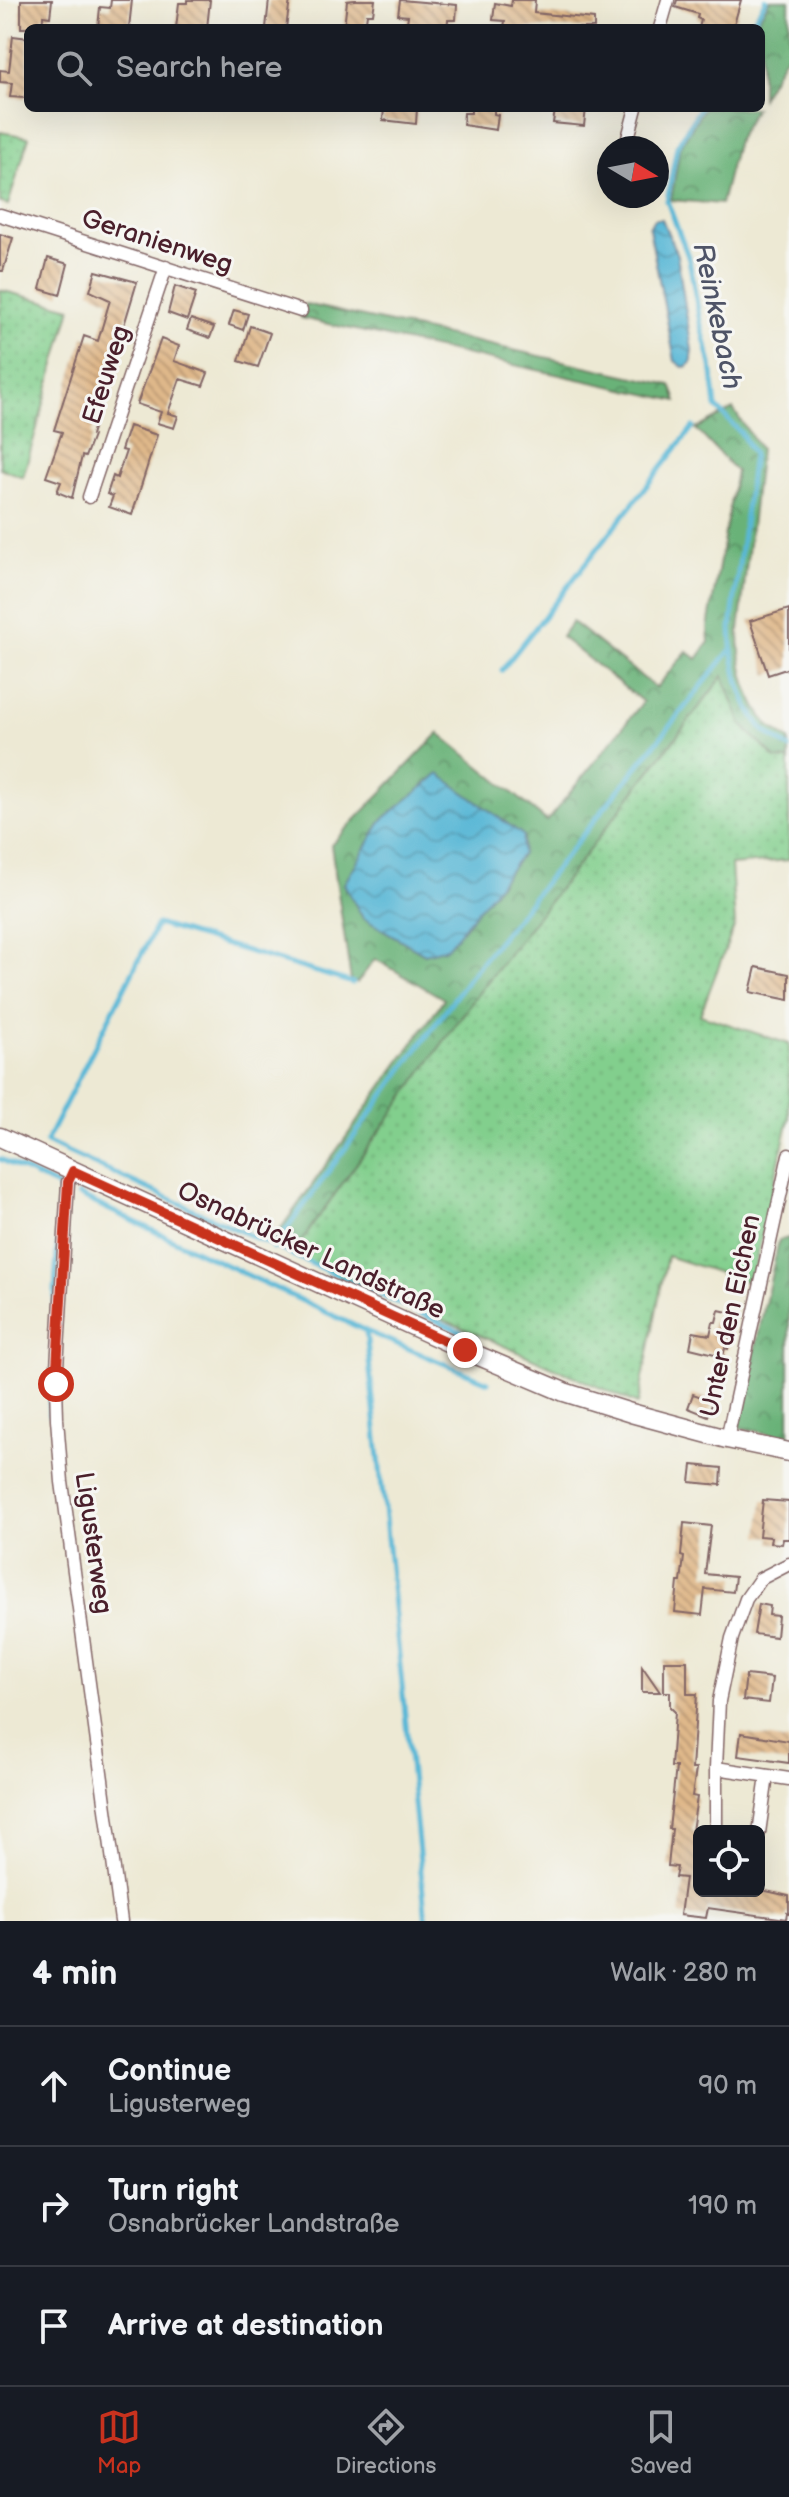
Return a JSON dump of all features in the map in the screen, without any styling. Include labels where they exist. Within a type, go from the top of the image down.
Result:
[{"type":"street","points":[[661,24],[668,0]]},
{"type":"street","points":[[629,136],[635,112]]},
{"type":"street","name":"Geranienweg","points":[[0,215],[301,311]]},
{"type":"street","name":"Efeuweg","points":[[89,497],[166,267]]},
{"type":"street","name":"Osnabrücker Landstraße","points":[[0,1137],[550,1386],[597,1404],[727,1439],[789,1452]]},
{"type":"street","name":"Unter den Eichen","points":[[727,1439],[789,1155]]},
{"type":"street","name":"Ligusterweg","points":[[73,1171],[68,1182],[56,1384],[57,1419],[62,1482],[121,1921]]},
{"type":"street","points":[[716,1825],[719,1701],[732,1638],[743,1607],[760,1579],[789,1564]]},
{"type":"street","points":[[716,1768],[789,1779]]},
{"type":"street","points":[[760,1825],[767,1776]]},
{"type":"green space","points":[[770,0],[789,0],[789,50],[765,91],[765,24],[755,24]]},
{"type":"green space","points":[[702,112],[753,112],[737,140],[721,204],[671,200],[680,147]]},
{"type":"green space","points":[[0,132],[29,137],[8,205],[0,202]]},
{"type":"green space","points":[[0,290],[71,308],[23,477],[0,468]]},
{"type":"green space","points":[[305,304],[671,385],[677,401],[301,318]]},
{"type":"green space","points":[[733,409],[760,449],[739,631],[740,656],[749,693],[761,715],[789,740],[789,760],[776,759],[742,725],[723,676],[474,999],[292,1254],[270,1244],[444,999],[375,959],[357,983],[351,981],[331,845],[439,733],[547,821],[643,702],[561,637],[572,622],[656,688],[687,651],[697,659],[709,642],[708,627],[736,471],[696,429]],"holes":[[[523,835],[522,854],[493,892],[425,954],[363,918],[344,884]]]},
{"type":"green space","points":[[724,675],[742,725],[776,759],[789,760],[789,860],[731,865],[735,924],[700,1015],[789,1044],[789,1118],[751,1283],[667,1256],[638,1404],[292,1254],[474,999]]},
{"type":"green space","points":[[789,1238],[789,1438],[738,1427],[779,1240]]},
{"type":"water","points":[[654,219],[662,219],[677,255],[692,350],[692,361],[688,366],[683,367],[675,361],[649,228]]},
{"type":"water","points":[[439,774],[523,835],[522,854],[447,948],[425,954],[363,918],[344,884],[382,820]]},
{"type":"building","points":[[21,0],[52,0],[50,17],[43,16],[42,24],[24,24],[21,28]]},
{"type":"building","points":[[111,0],[132,0],[129,24],[98,24],[100,7],[110,8]]},
{"type":"building","points":[[187,0],[210,0],[207,24],[176,24],[179,3],[187,3]]},
{"type":"building","points":[[269,0],[290,0],[287,24],[266,24]]},
{"type":"building","points":[[375,0],[373,14],[367,14],[366,24],[344,24],[347,1]]},
{"type":"building","points":[[400,0],[457,5],[456,20],[448,20],[448,24],[407,24],[408,16],[398,15]]},
{"type":"building","points":[[512,0],[535,0],[534,13],[594,19],[594,24],[505,24],[505,21],[493,20],[495,3],[511,6]]},
{"type":"building","points":[[677,0],[741,0],[734,24],[700,24],[698,14],[675,7]]},
{"type":"building","points":[[13,36],[24,37],[24,98],[10,97],[12,83],[0,82],[0,70],[9,71]]},
{"type":"building","points":[[384,112],[417,112],[416,124],[383,120]]},
{"type":"building","points":[[494,112],[498,115],[496,130],[463,125],[464,113]]},
{"type":"building","points":[[555,112],[586,112],[584,126],[553,123]]},
{"type":"building","points":[[0,234],[13,238],[3,271],[0,271]]},
{"type":"building","points":[[48,258],[68,264],[60,295],[40,289]]},
{"type":"building","points":[[96,271],[137,282],[93,436],[85,457],[82,456],[72,498],[57,492],[61,482],[46,477],[62,432],[54,430],[84,336],[98,341],[110,300],[90,291]]},
{"type":"building","points":[[175,286],[196,293],[187,320],[168,313]]},
{"type":"building","points":[[234,310],[248,314],[243,330],[229,325]]},
{"type":"building","points":[[191,319],[214,327],[210,338],[187,330]]},
{"type":"building","points":[[250,326],[270,333],[258,367],[239,361]]},
{"type":"building","points":[[161,339],[179,346],[174,361],[208,373],[203,386],[180,379],[168,413],[178,416],[174,428],[157,423],[161,412],[137,404]]},
{"type":"building","points":[[129,426],[157,435],[132,515],[109,507],[113,496],[107,494],[113,476],[117,478],[126,451],[121,450]]},
{"type":"building","points":[[789,609],[789,668],[768,675],[750,621]]},
{"type":"building","points":[[756,967],[789,974],[789,1000],[750,992]]},
{"type":"building","points":[[719,1310],[732,1313],[728,1349],[725,1348],[723,1356],[690,1348],[693,1332],[710,1335]]},
{"type":"building","points":[[693,1394],[713,1401],[708,1416],[688,1408]]},
{"type":"building","points":[[692,1465],[722,1468],[721,1485],[690,1482]]},
{"type":"building","points":[[763,1500],[789,1502],[789,1539],[783,1539],[782,1544],[770,1543],[771,1537],[759,1536]]},
{"type":"building","points":[[684,1523],[711,1526],[705,1574],[735,1577],[733,1592],[705,1589],[702,1615],[675,1612],[684,1557],[681,1556]]},
{"type":"building","points":[[759,1604],[770,1606],[769,1615],[778,1616],[776,1637],[754,1634]]},
{"type":"building","points":[[664,1661],[687,1661],[687,1694],[697,1694],[692,1769],[696,1769],[692,1796],[697,1797],[692,1831],[693,1897],[765,1897],[765,1891],[789,1896],[786,1919],[708,1908],[706,1918],[680,1915],[685,1878],[675,1877],[677,1867],[668,1866],[676,1767],[671,1767],[675,1712],[670,1707],[670,1692],[664,1692]]},
{"type":"building","points":[[642,1666],[660,1692],[642,1692]]},
{"type":"building","points":[[746,1675],[772,1678],[769,1703],[743,1700]]},
{"type":"building","points":[[741,1733],[789,1741],[789,1763],[738,1756]]},
{"type":"waterway","name":"Reinkebach","points":[[751,24],[766,0]]},
{"type":"waterway","name":"Reinkebach","points":[[698,112],[677,146],[667,201],[689,259],[711,364],[716,407],[741,433],[753,454],[731,628],[733,655],[748,707],[766,732],[789,748]]},
{"type":"waterway","points":[[502,670],[693,427]]},
{"type":"waterway","points":[[273,1248],[471,975],[732,648]]},
{"type":"waterway","points":[[353,983],[157,924],[46,1142],[476,1339]]},
{"type":"waterway","points":[[0,1159],[57,1186],[60,1194],[53,1330]]},
{"type":"waterway","points":[[78,1195],[366,1331],[488,1382]]},
{"type":"waterway","points":[[366,1331],[426,1921]]},
{"type":"waterway","points":[[49,1415],[50,1384]]},
{"type":"route","points":[[56,1384],[68,1182],[73,1171],[465,1350]]}]
